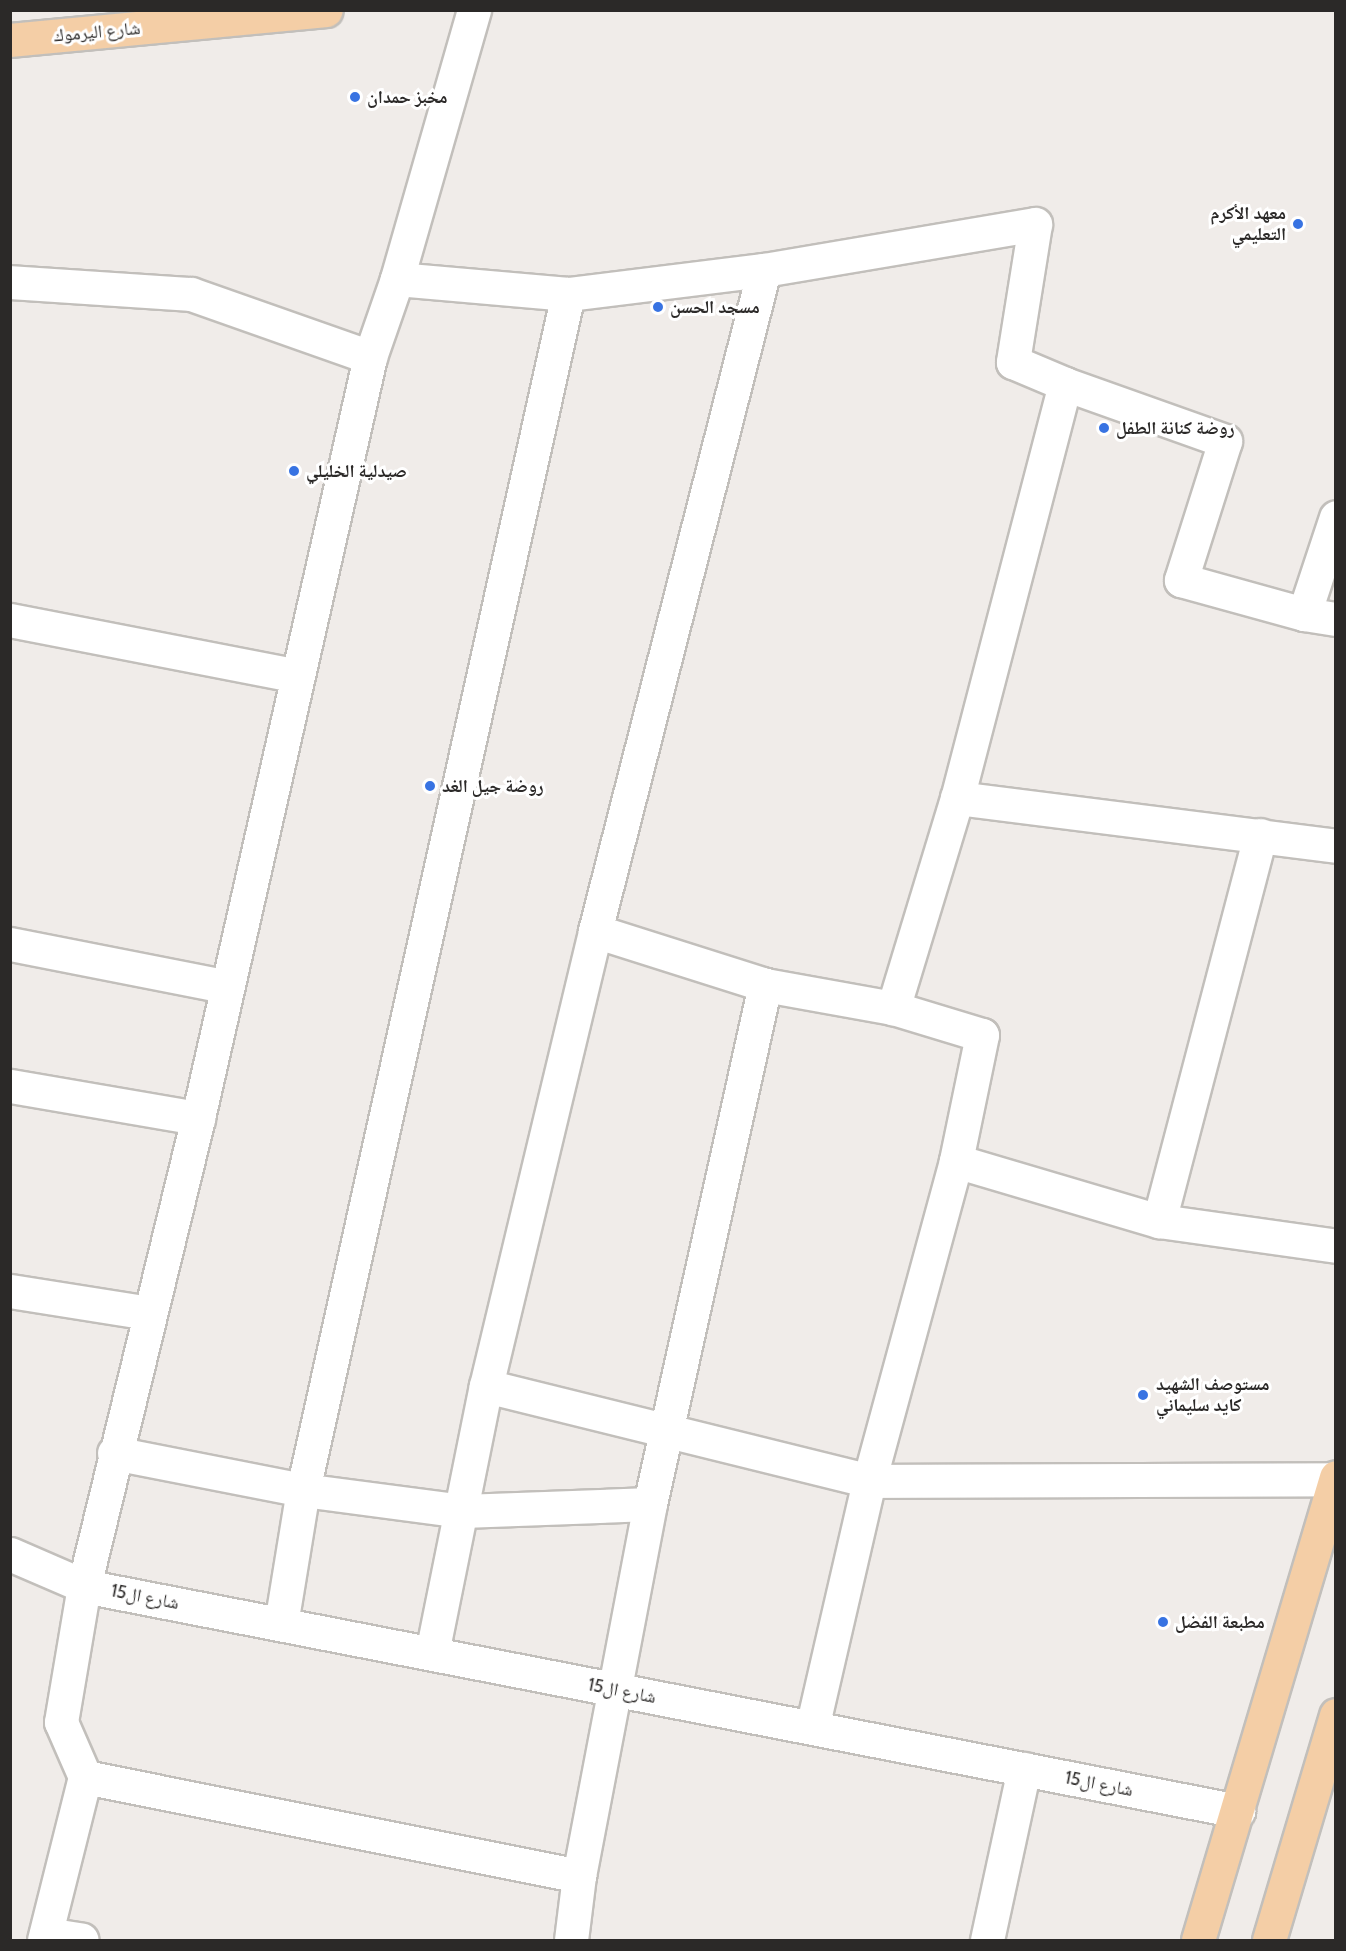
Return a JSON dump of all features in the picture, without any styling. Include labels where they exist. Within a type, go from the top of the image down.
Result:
[{"type":"main road","name":"شارع اليرموك","points":[[10,40],[326,10]]},
{"type":"main road","points":[[1198,1941],[1335,1478]]},
{"type":"main road","points":[[1269,1941],[1335,1715]]},
{"type":"street","points":[[82,1941],[45,1937],[85,1777],[61,1722],[84,1586],[114,1453],[198,1118],[225,986],[370,357],[397,279],[474,10]]},
{"type":"street","points":[[397,279],[568,294],[765,270],[1035,224],[1013,362],[1065,384],[1225,441],[1181,580],[1320,616],[1335,517]]},
{"type":"street","points":[[432,1653],[486,1386],[594,931],[765,270]]},
{"type":"street","points":[[10,282],[192,294],[370,357]]},
{"type":"street","points":[[281,1624],[303,1490],[568,294]]},
{"type":"street","points":[[894,1008],[957,798],[1065,384]]},
{"type":"street","points":[[10,620],[298,676]]},
{"type":"street","points":[[957,798],[1335,846]]},
{"type":"street","points":[[1159,1221],[1260,835]]},
{"type":"street","points":[[594,931],[765,985],[894,1008],[982,1035],[956,1161],[868,1481],[812,1728]]},
{"type":"street","points":[[10,944],[225,986]]},
{"type":"street","points":[[571,1941],[579,1876],[617,1690],[650,1504],[765,985]]},
{"type":"street","points":[[10,1086],[198,1118]]},
{"type":"street","points":[[956,1161],[1159,1221],[1335,1246]]},
{"type":"street","points":[[10,1291],[149,1313]]},
{"type":"street","points":[[486,1386],[868,1481],[1335,1478]]},
{"type":"street","points":[[114,1453],[303,1490],[462,1511],[650,1504]]},
{"type":"street","name":"شارع ال15","points":[[10,1554],[84,1586],[1238,1811]]},
{"type":"street","points":[[987,1941],[1024,1769]]},
{"type":"street","points":[[85,1777],[579,1876]]},
{"type":"place","name":"مخبز حمدان","points":[[355,97]]},
{"type":"place","name":"معهد الأكرم التعليمي","points":[[1298,224]]},
{"type":"place","name":"مسجد الحسن","points":[[658,307]]},
{"type":"place","name":"روضة كنانة الطفل","points":[[1104,428]]},
{"type":"place","name":"صيدلية الخليلي","points":[[294,471]]},
{"type":"place","name":"روضة جيل الغد","points":[[430,786]]},
{"type":"place","name":"مستوصف الشهيد كايد سليماني","points":[[1143,1395]]},
{"type":"place","name":"مطبعة الفضل","points":[[1163,1622]]}]
